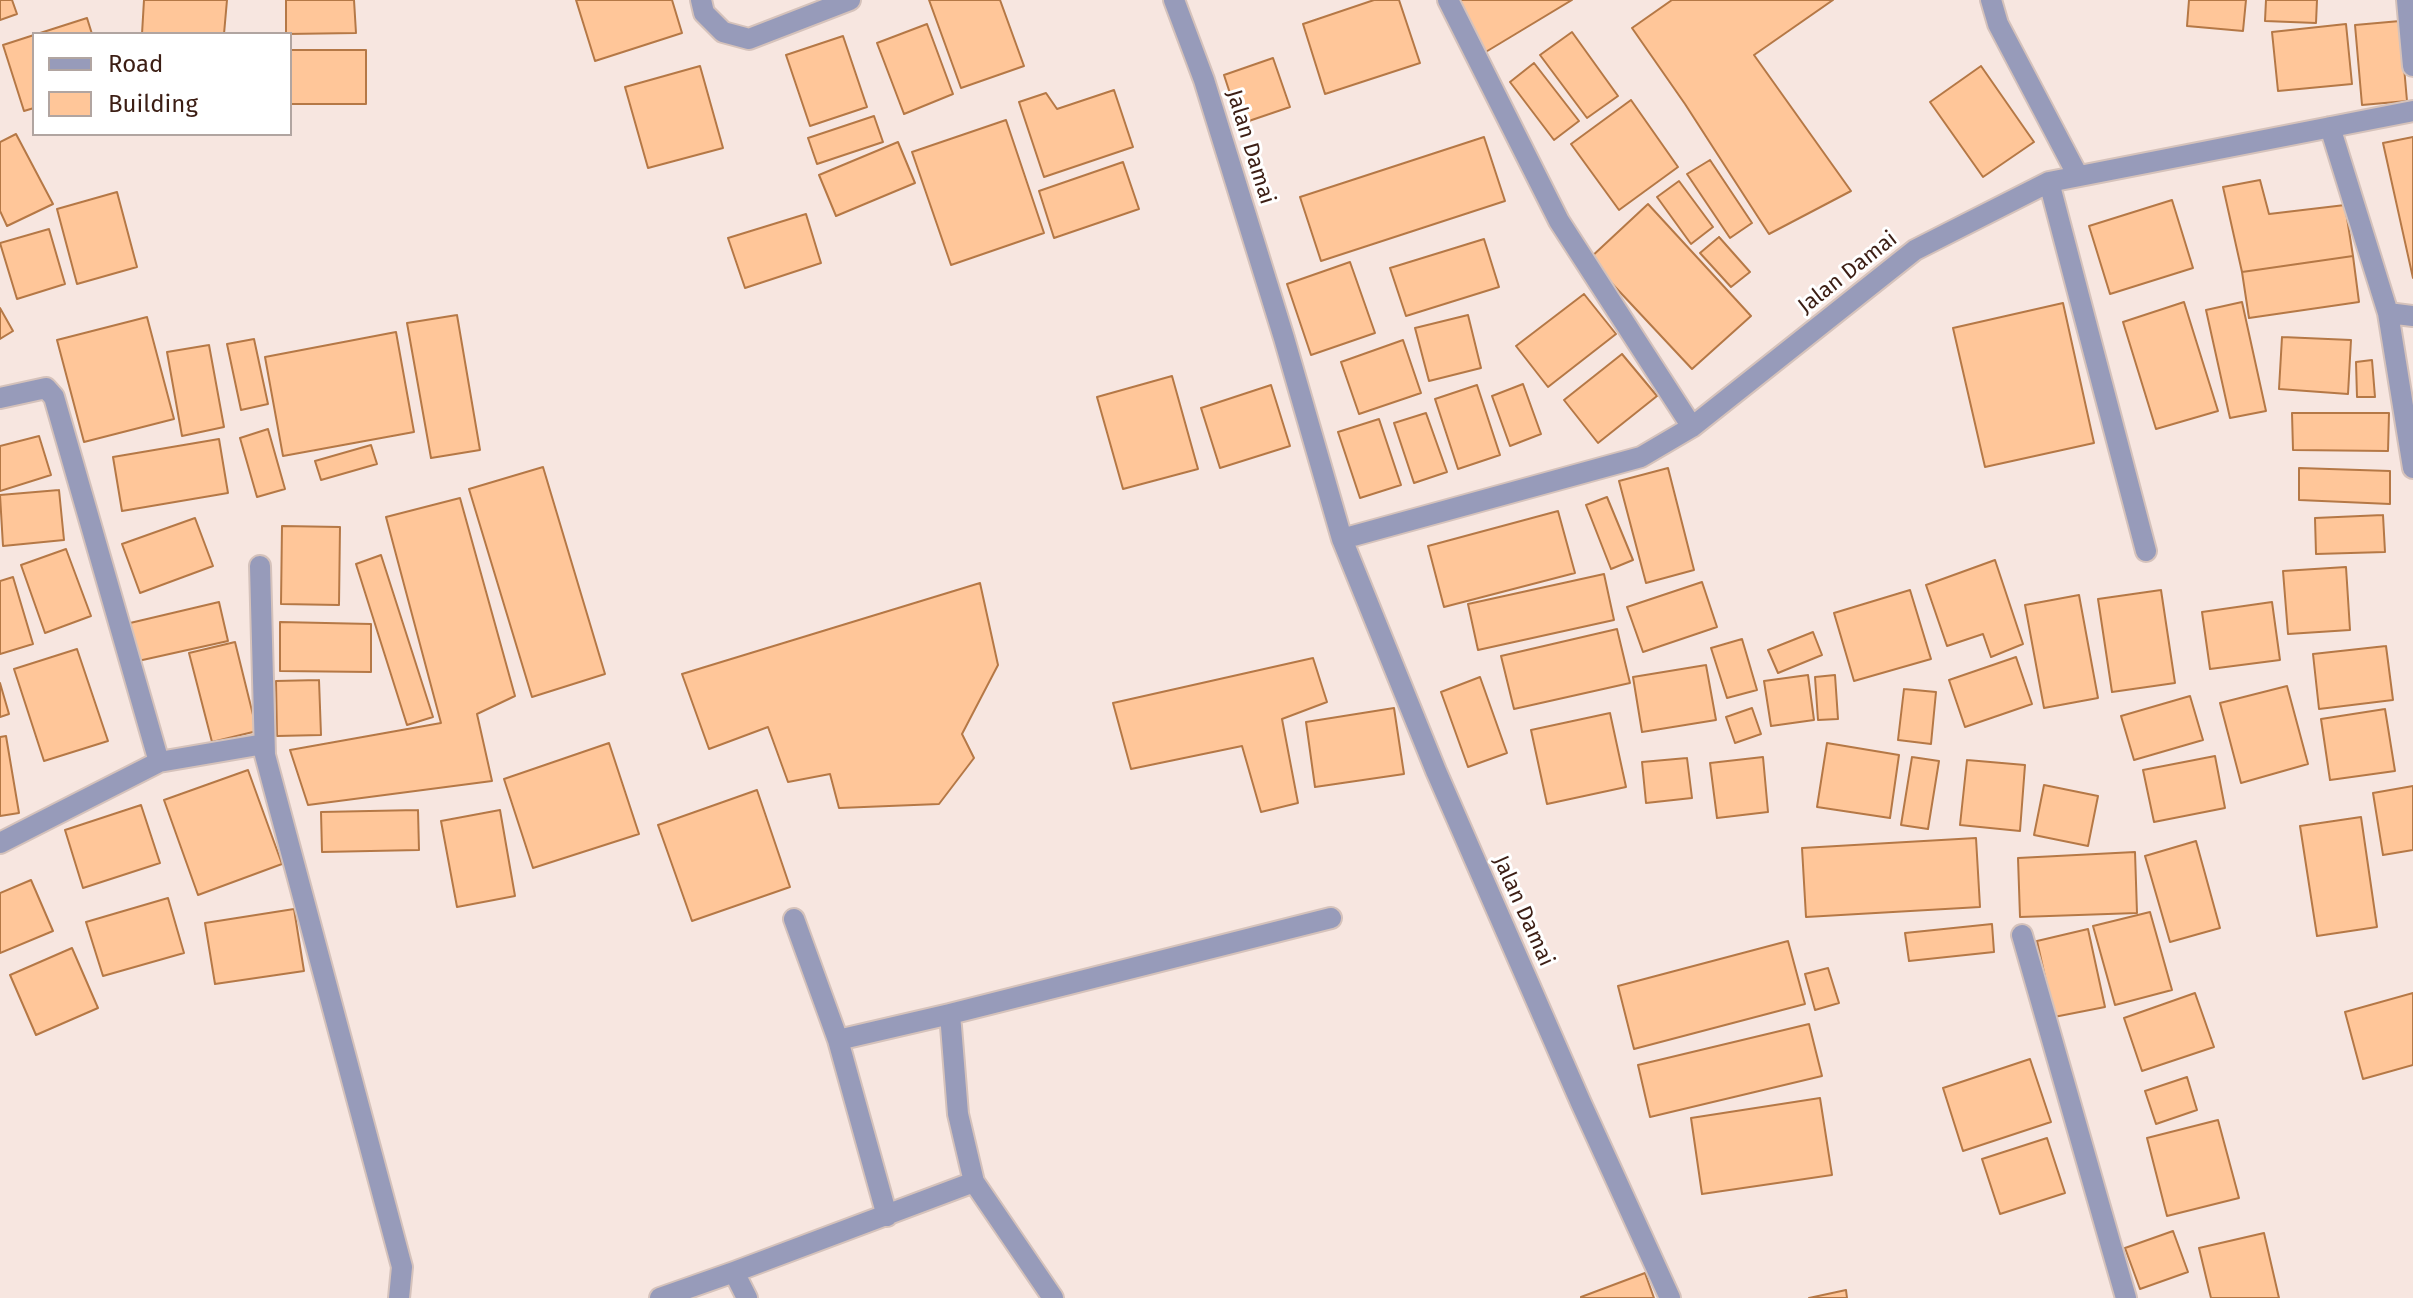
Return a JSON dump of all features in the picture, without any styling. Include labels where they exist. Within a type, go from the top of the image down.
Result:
[{"type":"street","points":[[701,0],[704,13],[723,32],[749,39],[850,0]]},
{"type":"street","name":"Jalan Damai","points":[[1174,0],[1213,110],[1342,539],[1436,771],[1670,1298]]},
{"type":"street","points":[[1448,0],[1559,221],[1692,427]]},
{"type":"street","points":[[1991,0],[1998,24],[2078,176]]},
{"type":"street","points":[[2407,0],[2413,66]]},
{"type":"street","name":"Jalan Damai","points":[[1342,539],[1641,457],[1692,427],[1915,250],[2049,182],[2413,111]]},
{"type":"street","points":[[2330,127],[2388,313],[2413,468]]},
{"type":"street","points":[[2049,182],[2146,551]]},
{"type":"street","points":[[2388,313],[2413,316]]},
{"type":"street","points":[[0,398],[37,388],[46,388],[54,397],[159,762]]},
{"type":"street","points":[[260,566],[265,755],[402,1267],[399,1298]]},
{"type":"street","points":[[0,843],[159,762],[264,744]]},
{"type":"street","points":[[838,1040],[1331,918]]},
{"type":"street","points":[[794,919],[838,1040],[887,1216]]},
{"type":"street","points":[[2022,935],[2126,1298]]},
{"type":"street","points":[[950,1014],[958,1114],[974,1182],[1053,1298]]},
{"type":"street","points":[[660,1298],[974,1182]]},
{"type":"street","points":[[734,1272],[747,1298]]},
{"type":"building","points":[[0,0],[12,0],[17,14],[0,20]]},
{"type":"building","points":[[144,0],[227,0],[224,32],[142,32]]},
{"type":"building","points":[[286,0],[354,0],[356,33],[286,32]]},
{"type":"building","points":[[576,0],[672,0],[682,33],[595,61]]},
{"type":"building","points":[[929,0],[1000,0],[1024,66],[961,88]]},
{"type":"building","points":[[1374,0],[1399,0],[1420,63],[1325,94],[1303,24]]},
{"type":"building","points":[[1453,0],[1572,0],[1484,53]]},
{"type":"building","points":[[1672,0],[1833,0],[1754,55],[1851,191],[1769,234],[1632,28]]},
{"type":"building","points":[[2189,0],[2246,0],[2243,31],[2187,26]]},
{"type":"building","points":[[2266,0],[2317,0],[2316,23],[2265,21]]},
{"type":"building","points":[[87,18],[91,32],[43,32]]},
{"type":"building","points":[[2400,21],[2407,101],[2362,105],[2355,25]]},
{"type":"building","points":[[927,24],[953,94],[904,114],[877,43]]},
{"type":"building","points":[[2346,24],[2352,84],[2278,91],[2272,32]]},
{"type":"building","points":[[1572,32],[1618,96],[1587,118],[1540,55]]},
{"type":"building","points":[[32,36],[32,109],[24,111],[3,45]]},
{"type":"building","points":[[843,36],[867,107],[810,126],[786,55]]},
{"type":"building","points":[[292,50],[366,50],[366,104],[292,104]]},
{"type":"building","points":[[1273,58],[1290,107],[1240,124],[1224,75]]},
{"type":"building","points":[[1534,63],[1579,121],[1554,140],[1510,82]]},
{"type":"building","points":[[700,66],[723,148],[648,168],[625,87]]},
{"type":"building","points":[[1981,66],[2034,142],[1983,177],[1930,102]]},
{"type":"building","points":[[1114,90],[1133,147],[1044,177],[1019,102],[1046,93],[1057,109]]},
{"type":"building","points":[[1631,100],[1678,167],[1619,210],[1571,144]]},
{"type":"building","points":[[874,116],[883,142],[817,164],[808,138]]},
{"type":"building","points":[[1006,120],[1044,233],[951,265],[912,152]]},
{"type":"building","points":[[16,134],[53,204],[7,226],[0,211],[0,142]]},
{"type":"building","points":[[1484,137],[1505,201],[1321,261],[1300,197]]},
{"type":"building","points":[[2413,137],[2413,278],[2383,143]]},
{"type":"building","points":[[898,142],[915,183],[836,216],[819,175]]},
{"type":"building","points":[[1710,160],[1752,223],[1730,238],[1687,174]]},
{"type":"building","points":[[1123,162],[1139,209],[1054,238],[1039,191]]},
{"type":"building","points":[[2260,180],[2269,214],[2345,205],[2353,256],[2242,272],[2223,187]]},
{"type":"building","points":[[1679,181],[1713,227],[1691,244],[1657,197]]},
{"type":"building","points":[[117,192],[137,267],[77,284],[57,209]]},
{"type":"building","points":[[2172,200],[2193,268],[2110,294],[2089,226]]},
{"type":"building","points":[[1648,204],[1751,316],[1692,369],[1589,259]]},
{"type":"building","points":[[806,214],[821,263],[745,288],[728,238]]},
{"type":"building","points":[[49,229],[65,284],[17,299],[0,243]]},
{"type":"building","points":[[1719,237],[1750,272],[1731,287],[1700,253]]},
{"type":"building","points":[[1484,239],[1499,287],[1406,316],[1390,268]]},
{"type":"building","points":[[2353,256],[2359,302],[2249,318],[2242,272]]},
{"type":"building","points":[[1350,262],[1375,333],[1311,355],[1287,284]]},
{"type":"building","points":[[1584,294],[1616,334],[1548,387],[1516,346]]},
{"type":"building","points":[[2184,302],[2218,411],[2156,429],[2123,322]]},
{"type":"building","points":[[2242,302],[2266,411],[2230,418],[2206,310]]},
{"type":"building","points":[[2063,303],[2094,443],[1985,467],[1953,328]]},
{"type":"building","points":[[0,308],[13,331],[0,339]]},
{"type":"building","points":[[457,315],[480,450],[431,458],[407,323]]},
{"type":"building","points":[[1468,315],[1481,368],[1429,381],[1415,328]]},
{"type":"building","points":[[147,317],[174,419],[84,442],[57,340]]},
{"type":"building","points":[[396,332],[414,432],[283,456],[265,357]]},
{"type":"building","points":[[2282,337],[2351,340],[2348,394],[2279,389]]},
{"type":"building","points":[[254,339],[268,404],[241,410],[227,344]]},
{"type":"building","points":[[1403,340],[1421,393],[1359,414],[1341,362]]},
{"type":"building","points":[[209,345],[224,427],[182,436],[167,352]]},
{"type":"building","points":[[1622,354],[1657,396],[1598,443],[1564,400]]},
{"type":"building","points":[[2372,360],[2375,397],[2357,397],[2356,362]]},
{"type":"building","points":[[1172,376],[1198,469],[1123,489],[1097,397]]},
{"type":"building","points":[[1523,384],[1541,434],[1510,446],[1492,396]]},
{"type":"building","points":[[1271,385],[1290,446],[1220,468],[1201,408]]},
{"type":"building","points":[[1477,385],[1500,455],[1458,469],[1435,399]]},
{"type":"building","points":[[1426,413],[1447,472],[1414,483],[1394,423]]},
{"type":"building","points":[[2292,413],[2389,413],[2388,451],[2293,450]]},
{"type":"building","points":[[1379,419],[1401,485],[1360,498],[1338,432]]},
{"type":"building","points":[[268,429],[285,489],[257,497],[240,438]]},
{"type":"building","points":[[39,436],[51,475],[0,491],[0,446]]},
{"type":"building","points":[[219,439],[228,493],[122,511],[113,457]]},
{"type":"building","points":[[371,445],[377,464],[321,480],[315,461]]},
{"type":"building","points":[[543,467],[605,674],[532,697],[469,489]]},
{"type":"building","points":[[1668,468],[1694,570],[1646,583],[1619,481]]},
{"type":"building","points":[[2299,468],[2390,471],[2390,504],[2299,500]]},
{"type":"building","points":[[59,490],[64,540],[3,546],[0,495]]},
{"type":"building","points":[[1607,497],[1633,560],[1611,569],[1586,505]]},
{"type":"building","points":[[460,498],[515,696],[477,714],[492,781],[308,805],[290,750],[441,723],[386,517]]},
{"type":"building","points":[[1558,511],[1575,573],[1444,607],[1428,546]]},
{"type":"building","points":[[2383,515],[2385,552],[2316,554],[2315,518]]},
{"type":"building","points":[[195,518],[213,566],[140,593],[122,544]]},
{"type":"building","points":[[282,526],[340,527],[339,605],[281,604]]},
{"type":"building","points":[[66,549],[91,616],[45,633],[21,565]]},
{"type":"building","points":[[381,555],[433,717],[407,725],[356,564]]},
{"type":"building","points":[[1995,560],[2023,644],[1991,657],[1983,634],[1947,646],[1926,585]]},
{"type":"building","points":[[2346,567],[2350,630],[2288,634],[2283,571]]},
{"type":"building","points":[[1604,574],[1614,620],[1478,650],[1468,604]]},
{"type":"building","points":[[13,577],[33,644],[0,654],[0,581]]},
{"type":"building","points":[[1702,582],[1717,627],[1643,652],[1627,607]]},
{"type":"building","points":[[980,583],[998,665],[962,734],[974,758],[939,804],[839,808],[830,774],[788,782],[768,727],[709,749],[682,674]]},
{"type":"building","points":[[1910,590],[1931,659],[1854,681],[1834,613]]},
{"type":"building","points":[[2161,590],[2175,683],[2112,692],[2098,599]]},
{"type":"building","points":[[2079,595],[2098,698],[2044,708],[2025,605]]},
{"type":"building","points":[[219,602],[228,641],[138,661],[130,623]]},
{"type":"building","points":[[2272,602],[2280,660],[2210,669],[2202,612]]},
{"type":"building","points":[[280,622],[371,624],[371,672],[280,671]]},
{"type":"building","points":[[1617,629],[1630,683],[1514,709],[1501,656]]},
{"type":"building","points":[[1813,632],[1822,655],[1778,673],[1768,650]]},
{"type":"building","points":[[1742,639],[1757,690],[1727,698],[1711,648]]},
{"type":"building","points":[[235,642],[257,731],[212,742],[189,653]]},
{"type":"building","points":[[2386,646],[2393,700],[2319,709],[2313,654]]},
{"type":"building","points":[[77,649],[108,741],[44,761],[14,669]]},
{"type":"building","points":[[2016,657],[2032,704],[1965,727],[1949,680]]},
{"type":"building","points":[[1313,658],[1327,702],[1282,719],[1298,803],[1261,812],[1242,746],[1131,769],[1113,703]]},
{"type":"building","points":[[1706,665],[1716,720],[1642,732],[1633,677]]},
{"type":"building","points":[[1808,675],[1814,720],[1771,726],[1764,681]]},
{"type":"building","points":[[1835,675],[1838,719],[1818,720],[1815,677]]},
{"type":"building","points":[[1480,677],[1507,753],[1468,767],[1441,692]]},
{"type":"building","points":[[319,680],[321,735],[277,736],[276,681]]},
{"type":"building","points":[[0,683],[9,714],[0,717]]},
{"type":"building","points":[[2287,686],[2308,764],[2241,783],[2220,703]]},
{"type":"building","points":[[1904,689],[1936,692],[1931,744],[1898,740]]},
{"type":"building","points":[[2190,696],[2203,740],[2134,760],[2121,716]]},
{"type":"building","points":[[1394,708],[1404,774],[1315,787],[1306,722]]},
{"type":"building","points":[[1752,708],[1761,734],[1735,743],[1726,717]]},
{"type":"building","points":[[2385,709],[2395,771],[2330,780],[2321,719]]},
{"type":"building","points":[[1610,713],[1626,787],[1547,804],[1531,730]]},
{"type":"building","points":[[6,736],[19,813],[0,816],[0,737]]},
{"type":"building","points":[[609,743],[639,834],[533,868],[504,779]]},
{"type":"building","points":[[1827,743],[1899,755],[1890,818],[1817,807]]},
{"type":"building","points":[[2215,756],[2225,808],[2154,822],[2143,770]]},
{"type":"building","points":[[1763,757],[1768,812],[1717,818],[1710,763]]},
{"type":"building","points":[[1912,757],[1939,761],[1928,829],[1901,825]]},
{"type":"building","points":[[1687,758],[1692,798],[1646,803],[1642,762]]},
{"type":"building","points":[[1967,760],[2025,765],[2020,831],[1960,825]]},
{"type":"building","points":[[248,770],[282,864],[198,895],[164,800]]},
{"type":"building","points":[[2044,785],[2098,796],[2088,846],[2034,835]]},
{"type":"building","points":[[2413,786],[2413,850],[2383,855],[2373,793]]},
{"type":"building","points":[[757,790],[790,887],[692,921],[658,825]]},
{"type":"building","points":[[141,805],[160,863],[83,888],[65,830]]},
{"type":"building","points":[[418,810],[419,850],[322,852],[321,812]]},
{"type":"building","points":[[500,810],[515,896],[457,907],[441,821]]},
{"type":"building","points":[[2361,817],[2377,927],[2317,936],[2300,826]]},
{"type":"building","points":[[1976,838],[1980,907],[1806,917],[1802,848]]},
{"type":"building","points":[[2196,841],[2220,928],[2170,942],[2145,856]]},
{"type":"building","points":[[2135,852],[2137,913],[2020,917],[2018,858]]},
{"type":"building","points":[[31,880],[53,931],[0,953],[0,893]]},
{"type":"building","points":[[168,898],[184,953],[103,976],[86,922]]},
{"type":"building","points":[[294,909],[304,971],[215,984],[205,923]]},
{"type":"building","points":[[2150,912],[2172,990],[2115,1005],[2093,926]]},
{"type":"building","points":[[1992,924],[1994,952],[1909,961],[1905,933]]},
{"type":"building","points":[[2088,929],[2105,1007],[2054,1017],[2037,941]]},
{"type":"building","points":[[1788,941],[1805,1004],[1634,1049],[1618,986]]},
{"type":"building","points":[[72,948],[98,1008],[36,1035],[10,975]]},
{"type":"building","points":[[1828,968],[1839,1003],[1815,1010],[1805,974]]},
{"type":"building","points":[[2195,993],[2214,1047],[2142,1071],[2124,1018]]},
{"type":"building","points":[[2413,993],[2413,1065],[2363,1079],[2345,1012]]},
{"type":"building","points":[[1809,1024],[1822,1076],[1650,1117],[1638,1065]]},
{"type":"building","points":[[2030,1059],[2051,1122],[1963,1151],[1943,1088]]},
{"type":"building","points":[[2187,1077],[2197,1110],[2156,1124],[2145,1091]]},
{"type":"building","points":[[1820,1098],[1832,1175],[1702,1194],[1691,1118]]},
{"type":"building","points":[[2218,1120],[2239,1198],[2167,1216],[2147,1138]]},
{"type":"building","points":[[2047,1138],[2065,1193],[2000,1214],[1982,1159]]},
{"type":"building","points":[[2173,1231],[2188,1272],[2140,1289],[2125,1248]]},
{"type":"building","points":[[2264,1233],[2279,1298],[2211,1298],[2199,1248]]},
{"type":"building","points":[[1645,1273],[1654,1298],[1581,1298],[1581,1297]]},
{"type":"building","points":[[1846,1290],[1847,1298],[1809,1298]]}]
